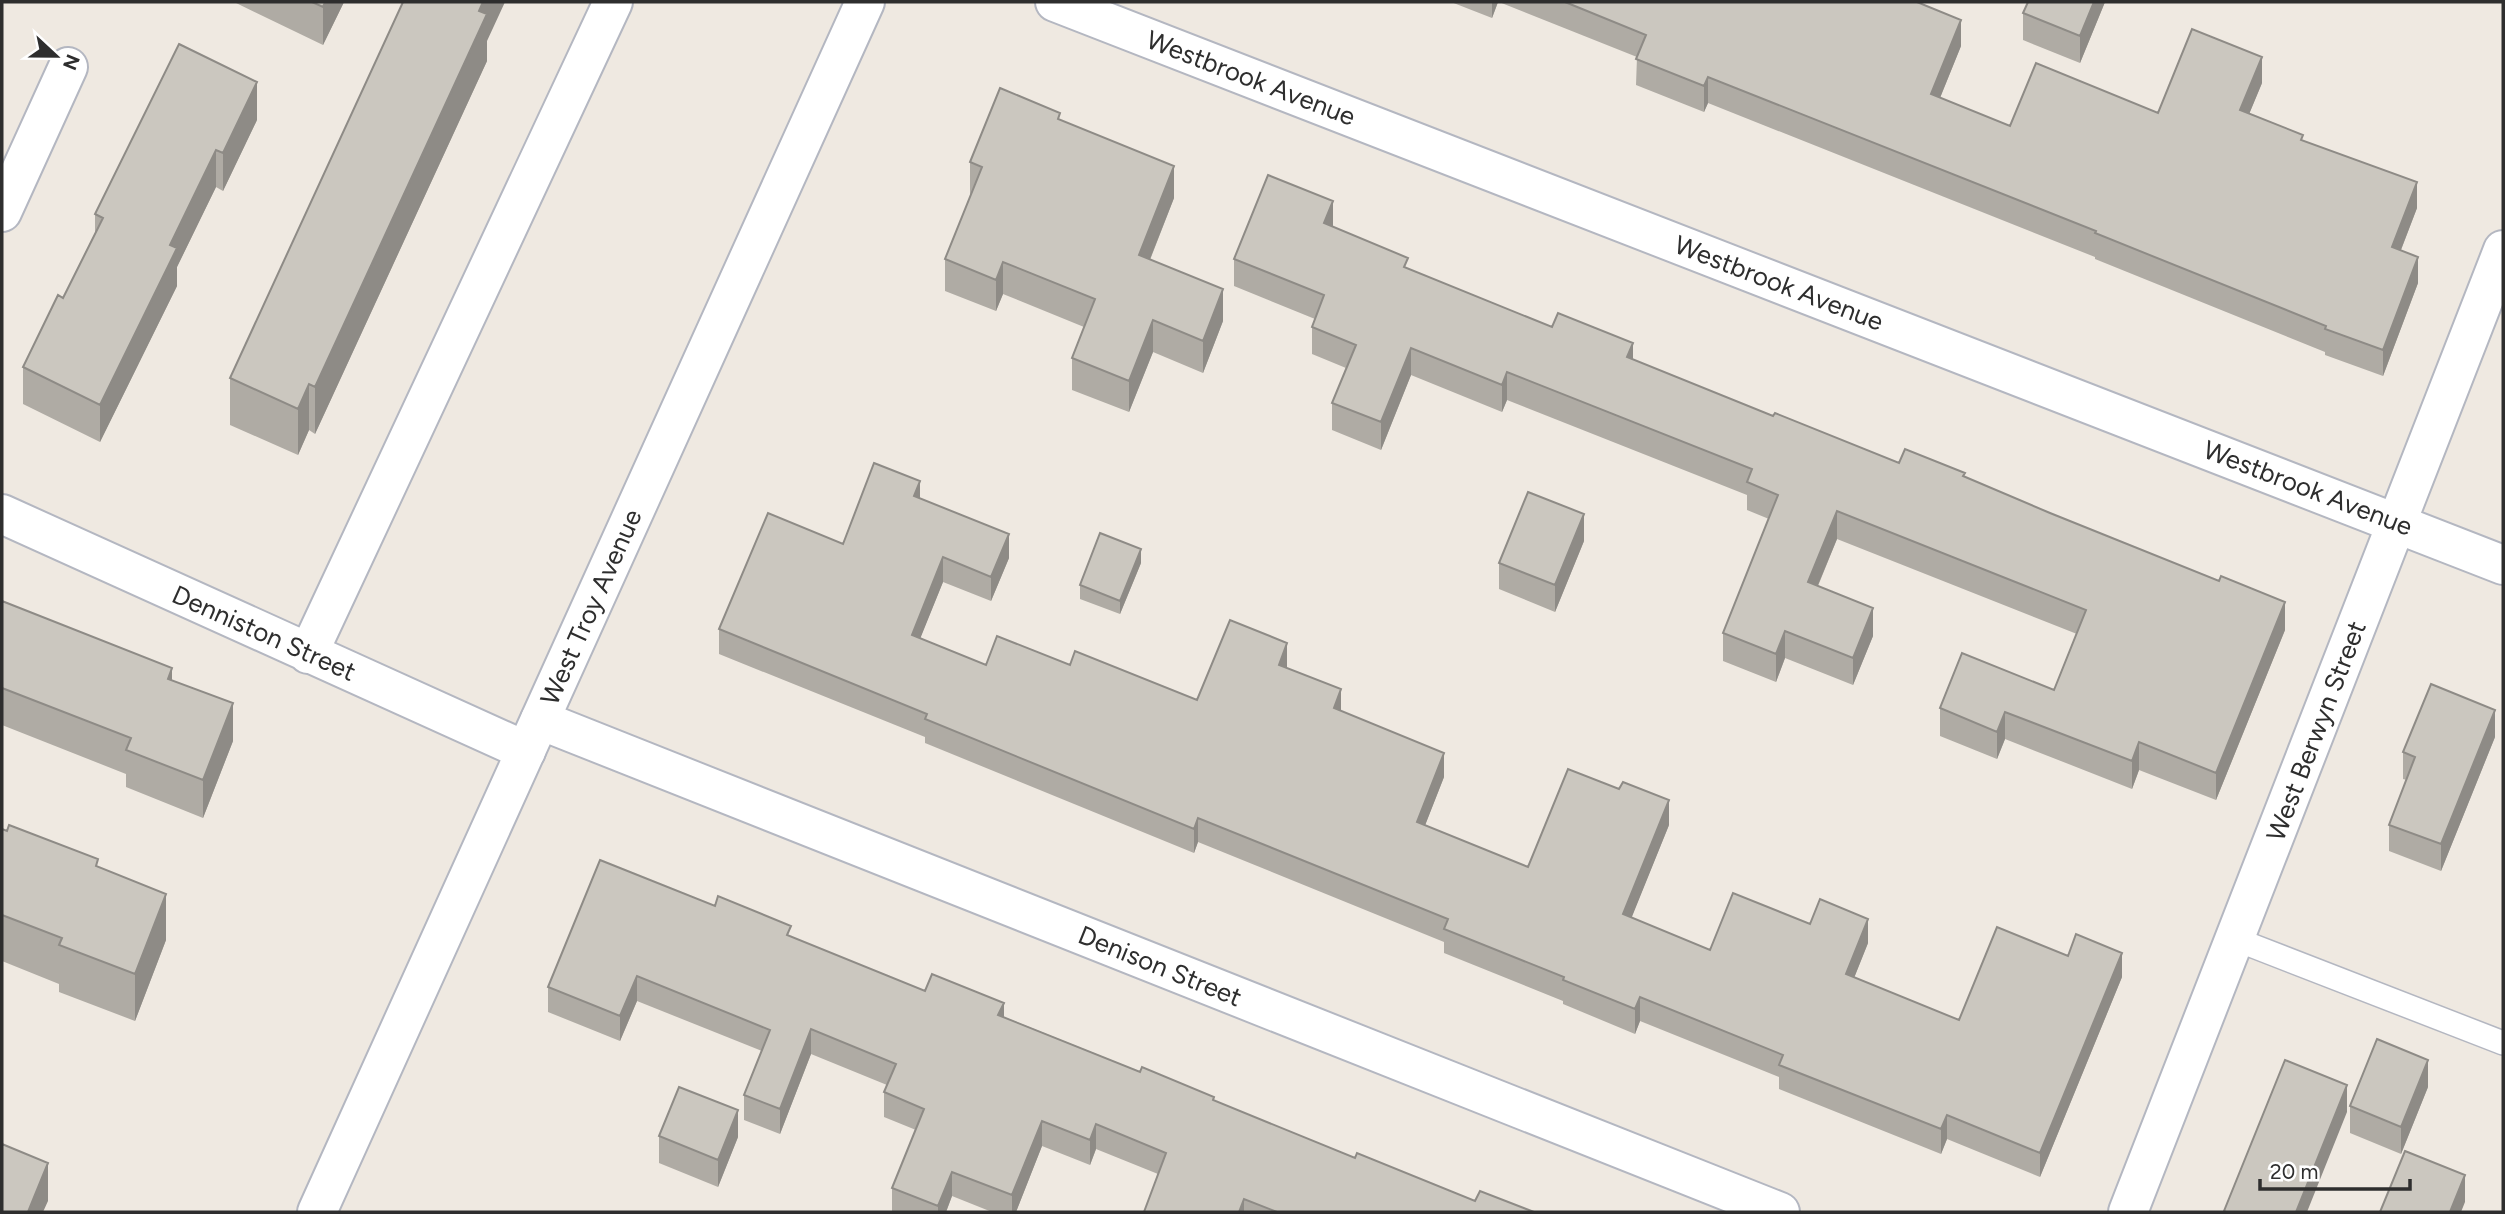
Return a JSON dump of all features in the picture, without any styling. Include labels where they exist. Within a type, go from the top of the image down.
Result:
[{"type":"street","points":[[309,654],[613,2]]},
{"type":"street","name":"West Troy Avenue","points":[[317,1212],[865,2]]},
{"type":"street","name":"Westbrook Avenue","points":[[1055,2],[2503,565]]},
{"type":"street","points":[[2,212],[68,67]]},
{"type":"street","name":"West Berwyn Street","points":[[2128,1212],[2503,250]]},
{"type":"street","name":"Denniston Street","points":[[2,514],[309,654],[533,735]]},
{"type":"street","name":"Denison Street","points":[[533,735],[1780,1212]]},
{"type":"lane","points":[[2235,939],[2503,1043]]},
{"type":"building","points":[[312,2],[325,2],[323,7]]},
{"type":"building","points":[[403,2],[483,2],[479,11],[487,14],[315,387],[309,384],[298,409],[230,378]]},
{"type":"building","points":[[1565,2],[1917,2],[1961,20],[1931,94],[2010,126],[2036,63],[2158,113],[2192,29],[2262,57],[2240,110],[2303,135],[2301,140],[2417,182],[2392,247],[2418,257],[2383,350],[2325,329],[2326,326],[2095,233],[2096,231],[1708,77],[1704,86],[1636,59],[1646,35]]},
{"type":"building","points":[[2028,2],[2094,2],[2080,36],[2023,13]]},
{"type":"building","points":[[179,44],[257,82],[223,153],[216,150],[170,245],[177,248],[100,405],[23,367],[58,295],[63,298],[103,218],[95,214]]},
{"type":"building","points":[[1000,88],[1060,113],[1058,119],[1174,166],[1139,255],[1223,289],[1203,341],[1153,320],[1129,381],[1072,358],[1095,299],[1003,262],[996,280],[945,259],[982,167],[970,162]]},
{"type":"building","points":[[1268,175],[1333,201],[1324,223],[1408,258],[1404,267],[1552,327],[1558,313],[1633,343],[1627,357],[1773,416],[1775,413],[1899,463],[1905,449],[1965,473],[1963,476],[2050,513],[2219,581],[2221,576],[2285,602],[2216,773],[2139,742],[2132,761],[2005,712],[1997,732],[1940,708],[1962,653],[2054,690],[2086,610],[1837,511],[1808,582],[1873,608],[1853,658],[1785,631],[1776,654],[1723,633],[1778,495],[1747,482],[1752,469],[1507,372],[1502,385],[1411,348],[1381,422],[1332,403],[1356,345],[1312,327],[1324,295],[1234,259]]},
{"type":"building","points":[[874,463],[920,481],[914,496],[1009,534],[991,577],[943,557],[912,635],[986,665],[997,636],[1070,665],[1075,651],[1197,700],[1230,620],[1287,643],[1279,665],[1341,689],[1334,708],[1444,753],[1417,822],[1528,867],[1568,769],[1619,789],[1623,782],[1669,800],[1623,914],[1710,950],[1733,893],[1810,924],[1820,899],[1868,919],[1846,974],[1959,1020],[1997,927],[2068,956],[2076,934],[2122,953],[2040,1153],[1947,1115],[1941,1129],[1779,1065],[1783,1055],[1640,997],[1635,1009],[1444,929],[1448,919],[1198,818],[1194,829],[925,719],[927,714],[719,629],[768,513],[843,544]]},
{"type":"building","points":[[1528,492],[1584,514],[1555,585],[1499,563]]},
{"type":"building","points":[[1100,533],[1141,549],[1120,601],[1080,585]]},
{"type":"building","points":[[2,601],[172,668],[168,679],[233,703],[203,780],[126,750],[131,738],[2,688]]},
{"type":"building","points":[[2431,684],[2495,710],[2441,844],[2389,825],[2415,757],[2403,752]]},
{"type":"building","points":[[9,825],[98,859],[96,866],[166,894],[135,974],[59,945],[62,938],[2,915],[2,829],[7,831]]},
{"type":"building","points":[[600,860],[715,906],[718,896],[791,926],[787,935],[925,991],[932,974],[1004,1003],[998,1015],[1140,1072],[1142,1067],[1214,1097],[1213,1100],[1355,1158],[1357,1153],[1475,1201],[1480,1191],[1534,1212],[1277,1212],[1244,1199],[1239,1212],[1144,1212],[1166,1153],[1096,1124],[1090,1140],[1042,1121],[1012,1195],[952,1172],[938,1206],[892,1188],[924,1109],[884,1092],[896,1064],[811,1029],[780,1109],[744,1095],[770,1030],[637,976],[620,1016],[548,987]]},
{"type":"building","points":[[2377,1039],[2428,1060],[2401,1127],[2350,1106]]},
{"type":"building","points":[[2285,1060],[2347,1085],[2296,1212],[2226,1212],[2224,1211]]},
{"type":"building","points":[[679,1087],[738,1110],[718,1160],[659,1136]]},
{"type":"building","points":[[2,1144],[48,1163],[28,1212],[2,1212]]},
{"type":"building","points":[[2405,1151],[2465,1175],[2450,1212],[2380,1212]]}]
